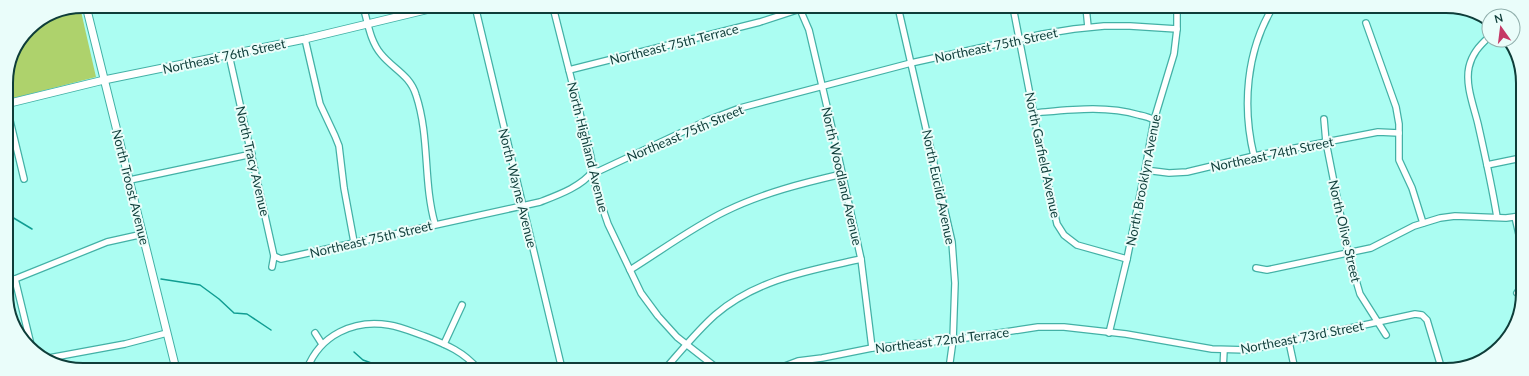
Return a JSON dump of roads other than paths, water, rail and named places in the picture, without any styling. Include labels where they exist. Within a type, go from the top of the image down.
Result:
[{"type":"street","name":"North Troost Avenue","points":[[88,13],[174,363]]},
{"type":"street","points":[[365,13],[372,40],[380,54],[405,76],[416,93],[426,138],[428,194],[435,224]]},
{"type":"street","name":"Northeast 76th Street","points":[[13,102],[104,80],[305,39],[413,13]]},
{"type":"street","name":"North Wayne Avenue","points":[[477,13],[561,363]]},
{"type":"street","name":"North Highland Avenue","points":[[555,13],[591,157],[592,171],[601,207],[642,293],[658,316],[687,345],[710,363]]},
{"type":"street","name":"Northeast 75th Terrace","points":[[569,70],[760,22],[786,13]]},
{"type":"street","name":"North Woodland Avenue","points":[[802,13],[809,30],[861,259],[872,348]]},
{"type":"street","name":"North Euclid Avenue","points":[[899,13],[952,242],[956,283],[953,340],[950,363]]},
{"type":"street","name":"North Garfield Avenue","points":[[1014,13],[1033,113],[1056,220],[1070,241],[1077,245],[1127,259]]},
{"type":"street","points":[[1087,13],[1088,27]]},
{"type":"street","name":"North Brooklyn Avenue","points":[[1110,333],[1127,259],[1154,120],[1174,54],[1177,13]]},
{"type":"street","points":[[1254,156],[1247,116],[1246,99],[1256,44],[1270,13]]},
{"type":"street","points":[[1366,23],[1396,107],[1399,120],[1399,160],[1412,188],[1423,223]]},
{"type":"street","name":"Northeast 75th Street","points":[[274,256],[281,259],[435,224],[523,206],[553,197],[576,186],[588,177],[592,171],[599,171],[727,112],[911,63],[1019,39],[1088,27],[1130,26],[1177,29]]},
{"type":"street","points":[[305,39],[320,104],[339,146],[344,188],[354,242]]},
{"type":"street","points":[[1481,45],[1473,56],[1469,69],[1469,83],[1497,217]]},
{"type":"street","name":"North Tracy Avenue","points":[[229,55],[274,256],[272,267]]},
{"type":"street","points":[[1033,113],[1067,110],[1108,110],[1133,113],[1154,120]]},
{"type":"street","name":"North Olive Street","points":[[1324,119],[1326,142],[1348,253],[1360,294],[1386,336]]},
{"type":"street","name":"Northeast 74th Street","points":[[1145,170],[1169,173],[1187,172],[1254,156],[1378,132],[1399,133]]},
{"type":"street","points":[[13,133],[24,179]]},
{"type":"street","points":[[130,180],[252,154]]},
{"type":"street","points":[[1487,165],[1516,159]]},
{"type":"street","points":[[630,270],[710,220],[744,203],[789,187],[842,174]]},
{"type":"street","points":[[1256,268],[1267,270],[1374,247],[1423,223],[1447,217],[1515,217],[1516,221]]},
{"type":"street","points":[[29,338],[15,279],[101,244],[142,234]]},
{"type":"street","points":[[670,363],[706,323],[716,314],[751,291],[785,277],[861,259]]},
{"type":"street","points":[[444,344],[462,305]]},
{"type":"street","name":"Northeast 73rd Street","points":[[1110,333],[1224,350],[1256,349],[1415,314],[1422,315],[1428,320],[1440,363]]},
{"type":"street","points":[[309,363],[322,344],[338,333],[350,328],[364,325],[381,324],[398,326],[444,344],[461,353],[472,363]]},
{"type":"street","name":"Northeast 72nd Terrace","points":[[793,363],[872,348],[953,340],[1038,327],[1110,333]]},
{"type":"street","points":[[55,357],[125,344],[167,333]]},
{"type":"street","points":[[315,333],[322,344]]},
{"type":"street","points":[[1289,342],[1294,363]]},
{"type":"street","points":[[1223,363],[1224,350]]},
{"type":"waterway","points":[[13,218],[32,229]]},
{"type":"waterway","points":[[161,279],[200,285],[219,299],[234,313],[247,314],[271,330]]},
{"type":"waterway","points":[[354,352],[363,360],[371,363]]}]
